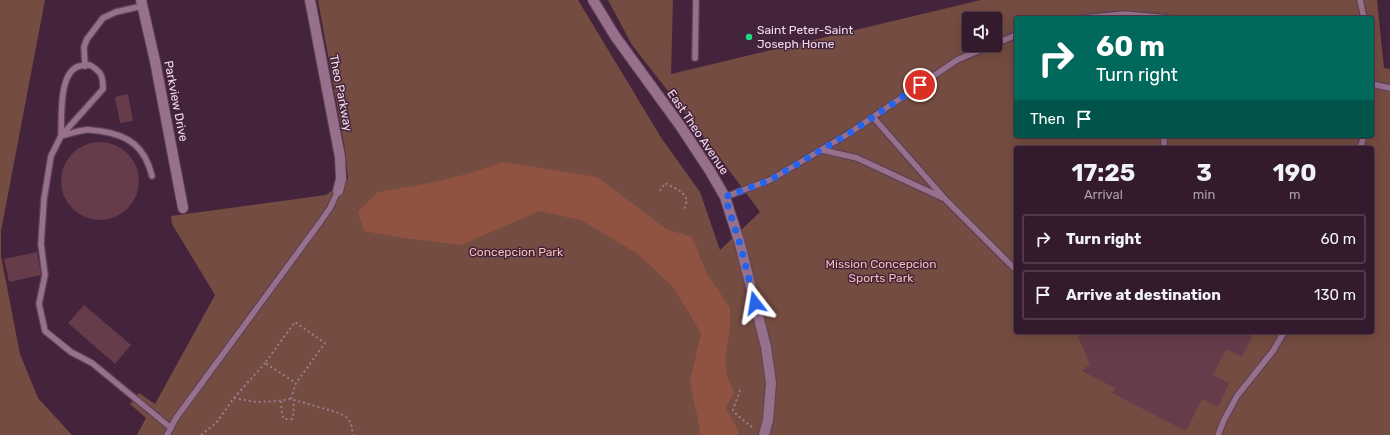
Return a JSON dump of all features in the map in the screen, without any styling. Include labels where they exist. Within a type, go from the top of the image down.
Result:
[{"type":"street","name":"Theo Parkway","points":[[310,0],[340,158],[341,179],[338,191]]},
{"type":"street","name":"East Theo Avenue","points":[[593,0],[615,36],[698,152],[725,197],[740,244],[766,347],[771,383],[768,420],[764,435]]},
{"type":"street","name":"Parkview Drive","points":[[141,3],[155,61],[183,208]]},
{"type":"lane","points":[[695,58],[696,0]]},
{"type":"lane","points":[[1360,0],[1364,16]]},
{"type":"lane","points":[[85,66],[84,47],[87,39],[103,18],[141,3]]},
{"type":"lane","points":[[1104,16],[1124,14],[1146,16]]},
{"type":"lane","points":[[1002,41],[1014,36]]},
{"type":"lane","points":[[725,197],[770,180],[822,150],[957,60],[976,52]]},
{"type":"lane","points":[[61,136],[63,87],[69,74],[79,66],[90,65],[99,71],[103,78],[103,89],[61,136],[52,156],[44,200],[41,244],[45,275],[39,304],[45,331],[71,352],[92,364],[171,428]]},
{"type":"lane","points":[[1374,84],[1390,88]]},
{"type":"lane","points":[[873,117],[946,200],[1014,268]]},
{"type":"lane","points":[[61,136],[86,130],[115,133],[129,140],[140,150],[150,165],[152,176]]},
{"type":"lane","points":[[822,150],[857,158],[946,200]]},
{"type":"lane","points":[[167,435],[176,418],[321,221],[338,191]]},
{"type":"lane","points":[[1218,435],[1237,396],[1272,351],[1283,334]]},
{"type":"path","points":[[660,191],[666,183],[682,192],[687,200],[684,211]]},
{"type":"path","points":[[201,435],[216,422],[234,398],[265,363],[295,322],[325,343],[296,383],[291,398]]},
{"type":"path","points":[[265,363],[296,383]]},
{"type":"path","points":[[740,390],[734,410],[737,415],[752,427]]},
{"type":"path","points":[[234,398],[256,402],[281,401],[291,398],[346,416],[350,420],[353,435]]},
{"type":"path","points":[[281,401],[282,415],[284,419],[288,420],[292,419],[292,407],[295,400]]},
{"type":"green space","points":[[0,0],[45,0],[1,231],[1,256],[20,354],[38,398],[72,435],[0,435]]},
{"type":"green space","points":[[318,0],[578,0],[662,139],[700,192],[720,250],[760,212],[714,150],[632,45],[608,0],[673,0],[671,74],[981,0],[1377,0],[1384,68],[1390,69],[1390,435],[137,435],[146,418],[130,404],[139,393],[155,404],[215,295],[172,224],[171,216],[326,195],[348,179],[345,149]]},
{"type":"shaded area","points":[[504,162],[597,177],[666,229],[692,237],[706,272],[730,308],[730,328],[725,359],[727,375],[734,393],[726,408],[739,432],[738,435],[699,435],[700,430],[690,382],[701,333],[673,287],[638,254],[581,220],[539,211],[461,245],[404,238],[364,231],[358,212],[378,192],[430,183],[467,174]]},
{"type":"building","points":[[128,94],[133,121],[120,123],[115,97]]},
{"type":"building","points":[[100,142],[115,145],[128,153],[136,166],[139,181],[136,196],[128,209],[115,217],[100,220],[85,217],[72,209],[64,196],[61,181],[64,166],[72,153],[85,145]]},
{"type":"building","points":[[37,252],[41,275],[9,282],[4,259]]},
{"type":"building","points":[[84,305],[131,345],[115,364],[68,323]]},
{"type":"building","points":[[1077,334],[1253,334],[1242,357],[1226,349],[1213,375],[1229,383],[1218,407],[1202,399],[1186,431],[1112,393],[1115,388],[1082,371],[1090,364]]},
{"type":"place","name":"Saint Peter-Saint Joseph Home","points":[[749,37]]},
{"type":"route","points":[[755,303],[740,244],[725,197],[770,180],[848,134],[920,85]]},
{"type":"park label","name":"Concepcion Park","points":[[516,252]]},
{"type":"park label","name":"Mission Concepcion Sports Park","points":[[881,271]]}]
